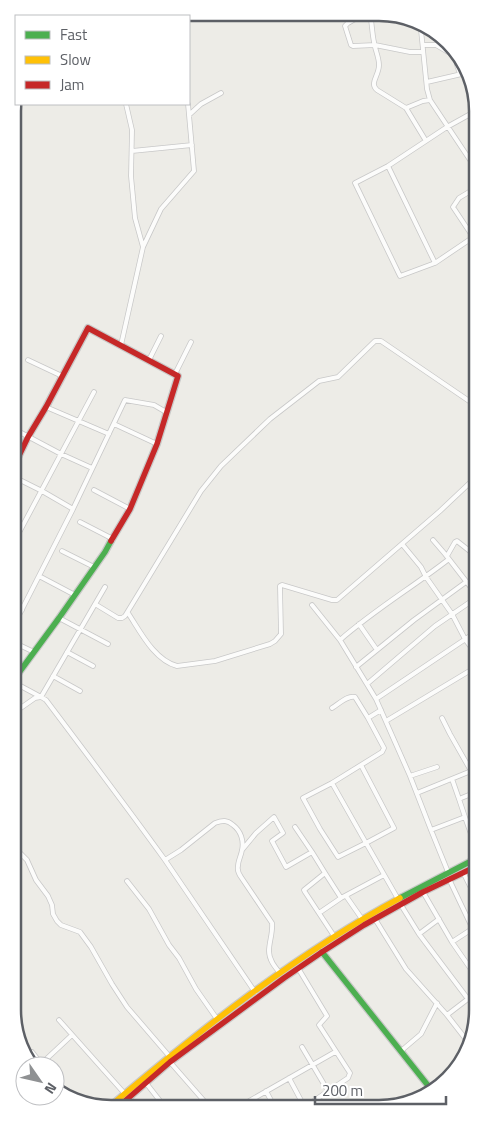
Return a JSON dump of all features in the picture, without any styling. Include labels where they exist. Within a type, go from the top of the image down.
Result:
[{"type":"main road","points":[[21,452],[88,328],[178,376],[157,444],[130,509],[94,568],[21,670]]},
{"type":"main road","points":[[125,1100],[217,1019],[280,973],[362,919],[469,862]]},
{"type":"main road","points":[[118,1100],[298,968],[346,936],[423,892],[469,869]]},
{"type":"main road","points":[[322,952],[428,1086]]},
{"type":"street","points":[[350,21],[345,26],[345,29],[350,44],[353,46],[374,45],[410,52],[423,52]]},
{"type":"street","points":[[371,21],[379,66],[373,87],[406,108],[426,141]]},
{"type":"street","points":[[422,32],[422,46],[430,100],[469,158]]},
{"type":"street","points":[[422,46],[436,45],[446,51]]},
{"type":"street","points":[[427,82],[460,74],[459,71]]},
{"type":"street","points":[[189,115],[201,104],[221,93]]},
{"type":"street","points":[[406,108],[430,100]]},
{"type":"street","points":[[126,105],[132,130],[131,176],[135,218],[143,247]]},
{"type":"street","points":[[121,345],[143,247],[161,209],[194,171],[188,105]]},
{"type":"street","points":[[469,116],[448,127],[388,166],[355,183],[400,276],[436,263],[469,240]]},
{"type":"street","points":[[132,151],[192,145]]},
{"type":"street","points":[[388,166],[436,263]]},
{"type":"street","points":[[469,192],[459,198],[453,206],[469,229]]},
{"type":"street","points":[[149,360],[160,336]]},
{"type":"street","points":[[95,604],[118,618],[122,618],[128,613],[201,491],[221,466],[270,418],[319,381],[338,377],[375,341],[381,341],[469,401]]},
{"type":"street","points":[[175,374],[191,342]]},
{"type":"street","points":[[28,360],[62,376]]},
{"type":"street","points":[[21,529],[94,392]]},
{"type":"street","points":[[22,610],[125,400],[154,406],[166,412]]},
{"type":"street","points":[[46,407],[109,434]]},
{"type":"street","points":[[114,424],[157,444]]},
{"type":"street","points":[[21,433],[92,468]]},
{"type":"street","points":[[21,480],[73,509]]},
{"type":"street","points":[[128,613],[152,649],[172,665],[215,661],[270,644],[281,634],[280,586],[337,600],[440,511],[469,481]]},
{"type":"street","points":[[94,490],[130,509]]},
{"type":"street","points":[[80,522],[113,539]]},
{"type":"street","points":[[433,540],[469,586]]},
{"type":"street","points":[[340,640],[386,604],[426,577],[448,557],[455,542],[457,541],[469,550]]},
{"type":"street","points":[[402,544],[452,614],[469,644]]},
{"type":"street","points":[[62,551],[94,568]]},
{"type":"street","points":[[39,576],[75,595]]},
{"type":"street","points":[[356,667],[414,620],[466,582]]},
{"type":"street","points":[[41,697],[105,586]]},
{"type":"street","points":[[367,684],[398,660],[435,626],[469,603]]},
{"type":"street","points":[[312,605],[340,640],[376,699],[410,776],[448,872]]},
{"type":"street","points":[[59,618],[108,644]]},
{"type":"street","points":[[359,624],[377,650]]},
{"type":"street","points":[[376,699],[469,636]]},
{"type":"street","points":[[21,646],[34,652]]},
{"type":"street","points":[[67,652],[93,666]]},
{"type":"street","points":[[386,721],[469,671]]},
{"type":"street","points":[[53,676],[80,691]]},
{"type":"street","points":[[21,686],[46,700],[97,766],[166,860],[255,992]]},
{"type":"street","points":[[332,708],[349,696],[352,696],[358,701],[384,748],[382,752],[361,765],[332,783],[303,798],[338,857],[394,828],[361,765]]},
{"type":"street","points":[[21,708],[35,698],[41,697]]},
{"type":"street","points":[[368,718],[381,710]]},
{"type":"street","points":[[442,718],[469,767]]},
{"type":"street","points":[[410,776],[437,767]]},
{"type":"street","points":[[417,793],[469,772]]},
{"type":"street","points":[[452,779],[469,828]]},
{"type":"street","points":[[332,783],[398,899]]},
{"type":"street","points":[[459,799],[469,795]]},
{"type":"street","points":[[242,850],[256,833],[274,817],[282,833],[272,841],[286,867],[312,852]]},
{"type":"street","points":[[431,830],[465,817]]},
{"type":"street","points":[[166,860],[221,820],[238,829],[242,837],[242,850],[238,871],[272,923],[269,951],[272,962],[280,973]]},
{"type":"street","points":[[295,827],[341,898]]},
{"type":"street","points":[[21,854],[27,860],[36,880],[52,905],[53,914],[57,921],[61,925],[80,932],[127,1008],[203,1100]]},
{"type":"street","points":[[463,872],[469,884]]},
{"type":"street","points":[[325,873],[304,891],[334,936]]},
{"type":"street","points":[[319,913],[341,898],[384,875]]},
{"type":"street","points":[[449,879],[469,922]]},
{"type":"street","points":[[127,881],[149,909],[196,989],[217,1019]]},
{"type":"street","points":[[423,892],[452,942],[469,966]]},
{"type":"street","points":[[346,896],[362,919]]},
{"type":"street","points":[[401,905],[418,934],[468,998],[447,1015]]},
{"type":"street","points":[[376,919],[406,968],[464,1037]]},
{"type":"street","points":[[418,934],[439,919]]},
{"type":"street","points":[[452,942],[469,931]]},
{"type":"street","points":[[298,968],[327,1016],[319,1026],[350,1073],[348,1078],[314,1100]]},
{"type":"street","points":[[401,1051],[421,1034],[437,1003]]},
{"type":"street","points":[[59,1020],[124,1094]]},
{"type":"street","points":[[51,1056],[72,1035]]},
{"type":"street","points":[[302,1047],[328,1091]]},
{"type":"street","points":[[32,1052],[35,1056]]},
{"type":"street","points":[[251,1100],[335,1052]]},
{"type":"street","points":[[289,1078],[302,1100]]},
{"type":"street","points":[[146,1083],[159,1100]]},
{"type":"street","points":[[266,1091],[271,1100]]},
{"type":"traffic: fast","points":[[21,670],[111,541]]},
{"type":"traffic: fast","points":[[400,898],[469,862]]},
{"type":"traffic: fast","points":[[322,952],[428,1086]]},
{"type":"traffic: slow","points":[[117,1100],[249,995],[323,944],[400,898]]},
{"type":"traffic: jam","points":[[21,452],[88,328],[178,376],[157,444],[130,509],[111,541]]},
{"type":"traffic: jam","points":[[126,1100],[170,1062],[322,952],[364,925],[423,892],[469,870]]}]
